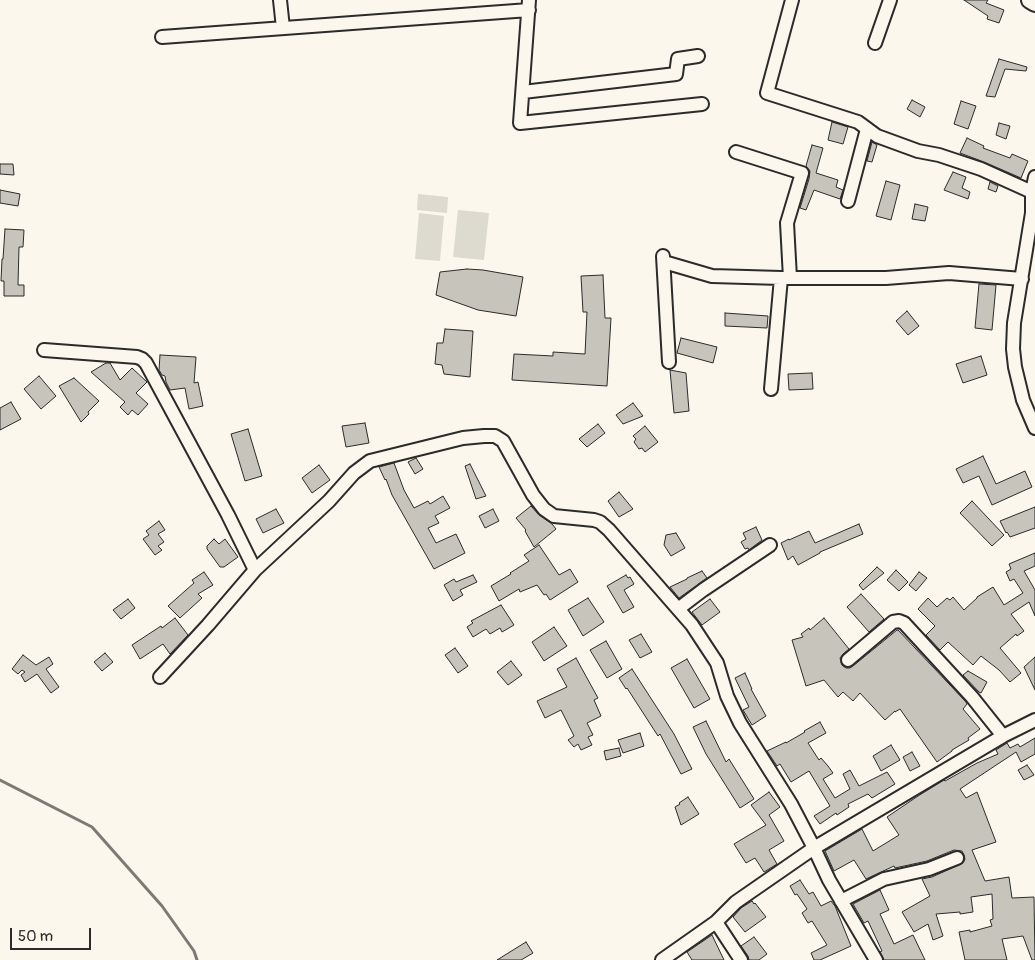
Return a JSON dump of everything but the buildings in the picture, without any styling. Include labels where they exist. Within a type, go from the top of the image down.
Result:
[{"type":"main road","points":[[1030,0],[1035,3]]},
{"type":"street","points":[[280,0],[283,28]]},
{"type":"street","points":[[792,0],[767,93],[858,122],[877,136],[918,151],[939,155],[981,169],[1032,192]]},
{"type":"street","points":[[875,43],[890,0]]},
{"type":"street","points":[[162,37],[283,28],[529,5],[520,123],[702,104]]},
{"type":"street","points":[[523,92],[676,74],[678,59],[698,56]]},
{"type":"street","points":[[848,201],[867,129]]},
{"type":"street","points":[[736,152],[802,173],[788,223],[786,278],[771,389]]},
{"type":"street","points":[[1035,177],[1032,192],[1033,214],[1014,323],[1013,349],[1015,367],[1023,400],[1035,428]]},
{"type":"street","points":[[670,362],[663,259],[712,276],[886,278],[949,273],[1022,279]]},
{"type":"street","points":[[44,350],[142,358],[228,514],[255,570]]},
{"type":"street","points":[[160,678],[255,570],[329,501],[354,473],[370,461],[463,438],[495,436],[502,441],[533,495],[544,509],[554,516],[600,522],[697,632],[717,663],[727,696],[740,723],[791,804],[829,880],[876,960]]},
{"type":"street","points":[[678,609],[770,545]]},
{"type":"street","points":[[848,660],[893,622],[899,621],[904,623],[972,697],[1003,736]]},
{"type":"street","points":[[662,960],[716,922],[736,902],[814,848],[1003,736],[1035,720]]},
{"type":"street","points":[[841,900],[884,879],[929,869],[957,858]]},
{"type":"street","points":[[716,922],[741,960]]},
{"type":"shaded area","points":[[418,194],[448,197],[447,213],[417,210]]},
{"type":"shaded area","points":[[458,210],[489,213],[484,260],[453,257]]},
{"type":"shaded area","points":[[419,213],[444,216],[440,261],[415,259]]},
{"type":"waterway","points":[[0,780],[92,827],[162,906],[194,951],[197,960]]}]
